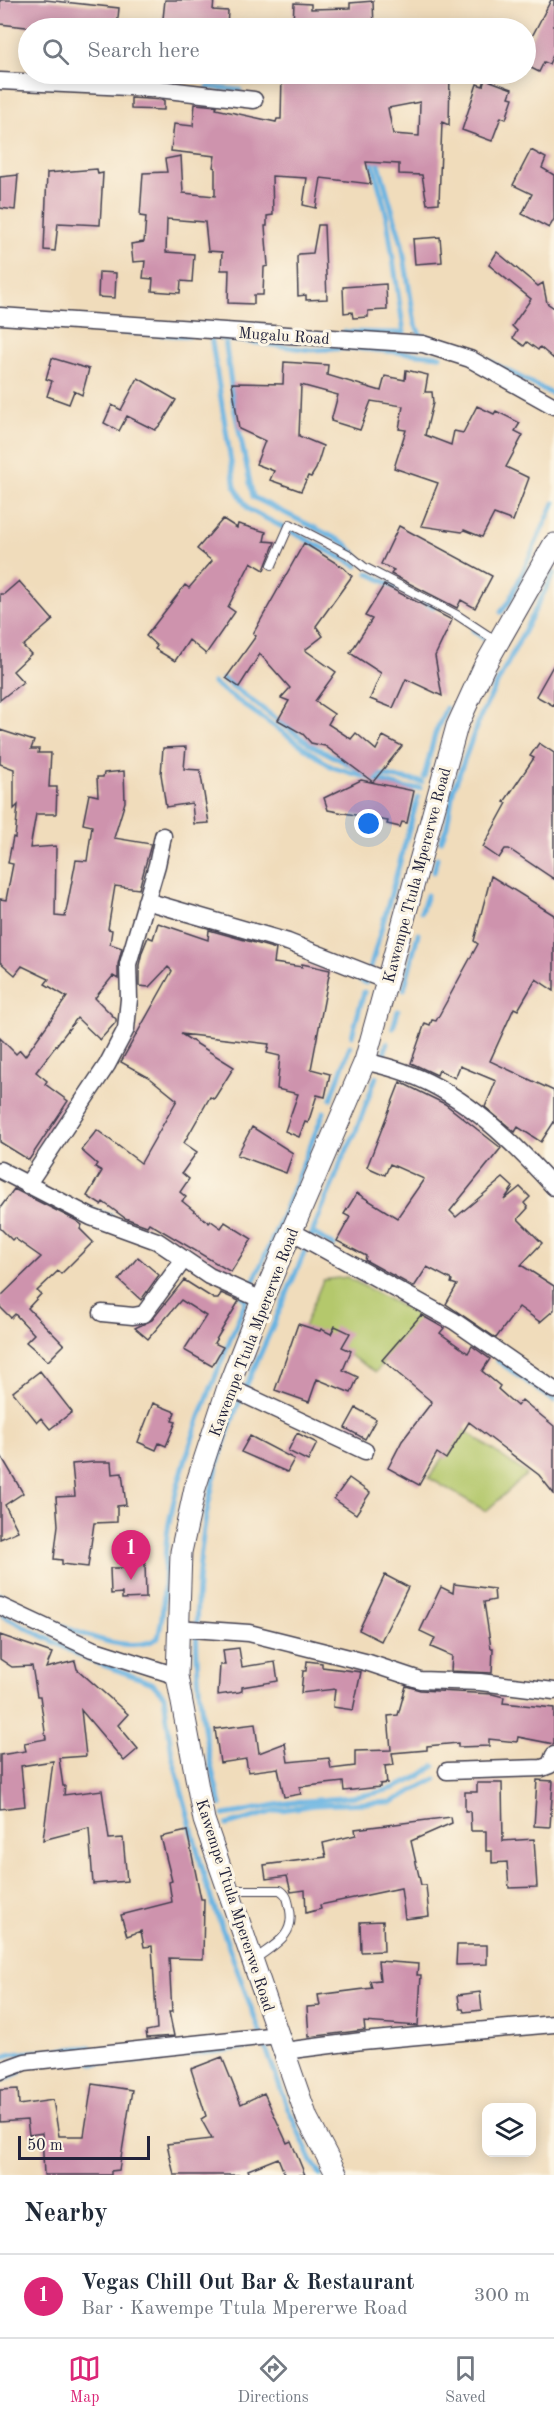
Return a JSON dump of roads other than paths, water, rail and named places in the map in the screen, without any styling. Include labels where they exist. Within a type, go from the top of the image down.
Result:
[{"type":"street","points":[[0,81],[18,82]]},
{"type":"street","points":[[64,84],[150,88],[254,100]]},
{"type":"street","name":"Mugalu Road","points":[[0,316],[423,344],[470,359],[554,406]]},
{"type":"street","name":"Kawempe Ttula Mpererwe Road","points":[[337,2175],[307,2118],[204,1820],[177,1676],[177,1628],[183,1542],[195,1488],[228,1387],[262,1300],[365,1061],[457,726],[499,642],[554,544]]},
{"type":"street","points":[[27,1185],[118,1046],[126,1029],[129,999],[128,964],[163,836]]},
{"type":"street","points":[[146,901],[288,942],[387,981]]},
{"type":"street","points":[[365,1061],[408,1073],[461,1102],[507,1138],[554,1186]]},
{"type":"street","points":[[0,1170],[91,1217],[157,1241],[209,1276],[262,1300]]},
{"type":"street","points":[[291,1231],[454,1321],[554,1390]]},
{"type":"street","points":[[102,1313],[133,1317],[144,1314],[184,1259]]},
{"type":"street","points":[[228,1387],[365,1451]]},
{"type":"street","points":[[0,1606],[92,1649],[177,1676]]},
{"type":"street","points":[[177,1628],[249,1633],[369,1663],[420,1680],[480,1682],[554,1691]]},
{"type":"street","points":[[447,1771],[542,1768],[550,1765],[554,1755]]},
{"type":"street","points":[[0,2071],[25,2062],[281,2043],[362,2041],[554,2024]]},
{"type":"lane","points":[[272,565],[290,524],[348,554],[364,567],[457,615],[499,642]]},
{"type":"lane","points":[[228,1890],[280,1890],[287,1896],[292,1921],[290,1932],[253,1961]]},
{"type":"waterway","points":[[208,87],[240,90]]},
{"type":"waterway","points":[[344,332],[404,333],[386,212],[371,157]]},
{"type":"waterway","points":[[377,157],[402,244],[415,324],[421,336],[460,346],[554,395]]},
{"type":"waterway","points":[[97,330],[189,336]]},
{"type":"waterway","points":[[211,336],[235,487],[248,509],[357,566]]},
{"type":"waterway","points":[[219,338],[311,350],[354,348],[440,356]]},
{"type":"waterway","points":[[225,339],[234,406],[253,497],[345,543],[361,560]]},
{"type":"waterway","points":[[501,612],[509,602],[554,503]]},
{"type":"waterway","points":[[368,573],[434,607]]},
{"type":"waterway","points":[[441,841],[447,826],[453,791],[480,717],[554,573]]},
{"type":"waterway","points":[[473,630],[483,638]]},
{"type":"waterway","points":[[223,679],[311,745],[364,772]]},
{"type":"waterway","points":[[213,683],[332,767],[407,789],[420,788]]},
{"type":"waterway","points":[[424,777],[435,734],[446,708]]},
{"type":"waterway","points":[[373,774],[422,782]]},
{"type":"waterway","points":[[369,973],[418,797]]},
{"type":"waterway","points":[[434,872],[437,858]]},
{"type":"waterway","points":[[421,912],[427,895]]},
{"type":"waterway","points":[[404,990],[418,934]]},
{"type":"waterway","points":[[354,976],[366,983]]},
{"type":"waterway","points":[[352,1036],[364,992]]},
{"type":"waterway","points":[[393,1028],[398,1011]]},
{"type":"waterway","points":[[383,1059],[387,1043]]},
{"type":"waterway","points":[[331,1099],[350,1046]]},
{"type":"waterway","points":[[221,1805],[209,1755],[201,1702],[197,1649],[197,1596],[202,1543],[211,1491],[225,1440],[244,1391],[292,1282],[341,1161],[355,1134],[376,1077]]},
{"type":"waterway","points":[[246,1288],[249,1290],[269,1246],[324,1112]]},
{"type":"waterway","points":[[89,1208],[111,1216]]},
{"type":"waterway","points":[[313,1233],[334,1246]]},
{"type":"waterway","points":[[58,1624],[94,1638],[122,1644],[135,1645],[158,1638],[163,1611],[166,1542],[174,1500],[200,1417],[246,1299],[242,1297]]},
{"type":"waterway","points":[[498,1361],[554,1401]]},
{"type":"waterway","points":[[0,1595],[49,1620]]},
{"type":"waterway","points":[[4,1616],[89,1660],[152,1683],[164,1696],[172,1755],[208,1890],[287,2106],[312,2162],[321,2175]]},
{"type":"waterway","points":[[224,1815],[288,1803],[383,1791],[401,1786],[434,1766]]},
{"type":"waterway","points":[[227,1825],[275,1811],[315,1805],[392,1802],[436,1779]]},
{"type":"waterway","points":[[92,2063],[153,2060],[264,2045]]},
{"type":"waterway","points":[[0,2058],[12,2054],[90,2047]]},
{"type":"waterway","points":[[0,2081],[20,2072]]},
{"type":"place","name":"Vegas Chill Out Bar & Restaurant","points":[[131,1580]]}]
